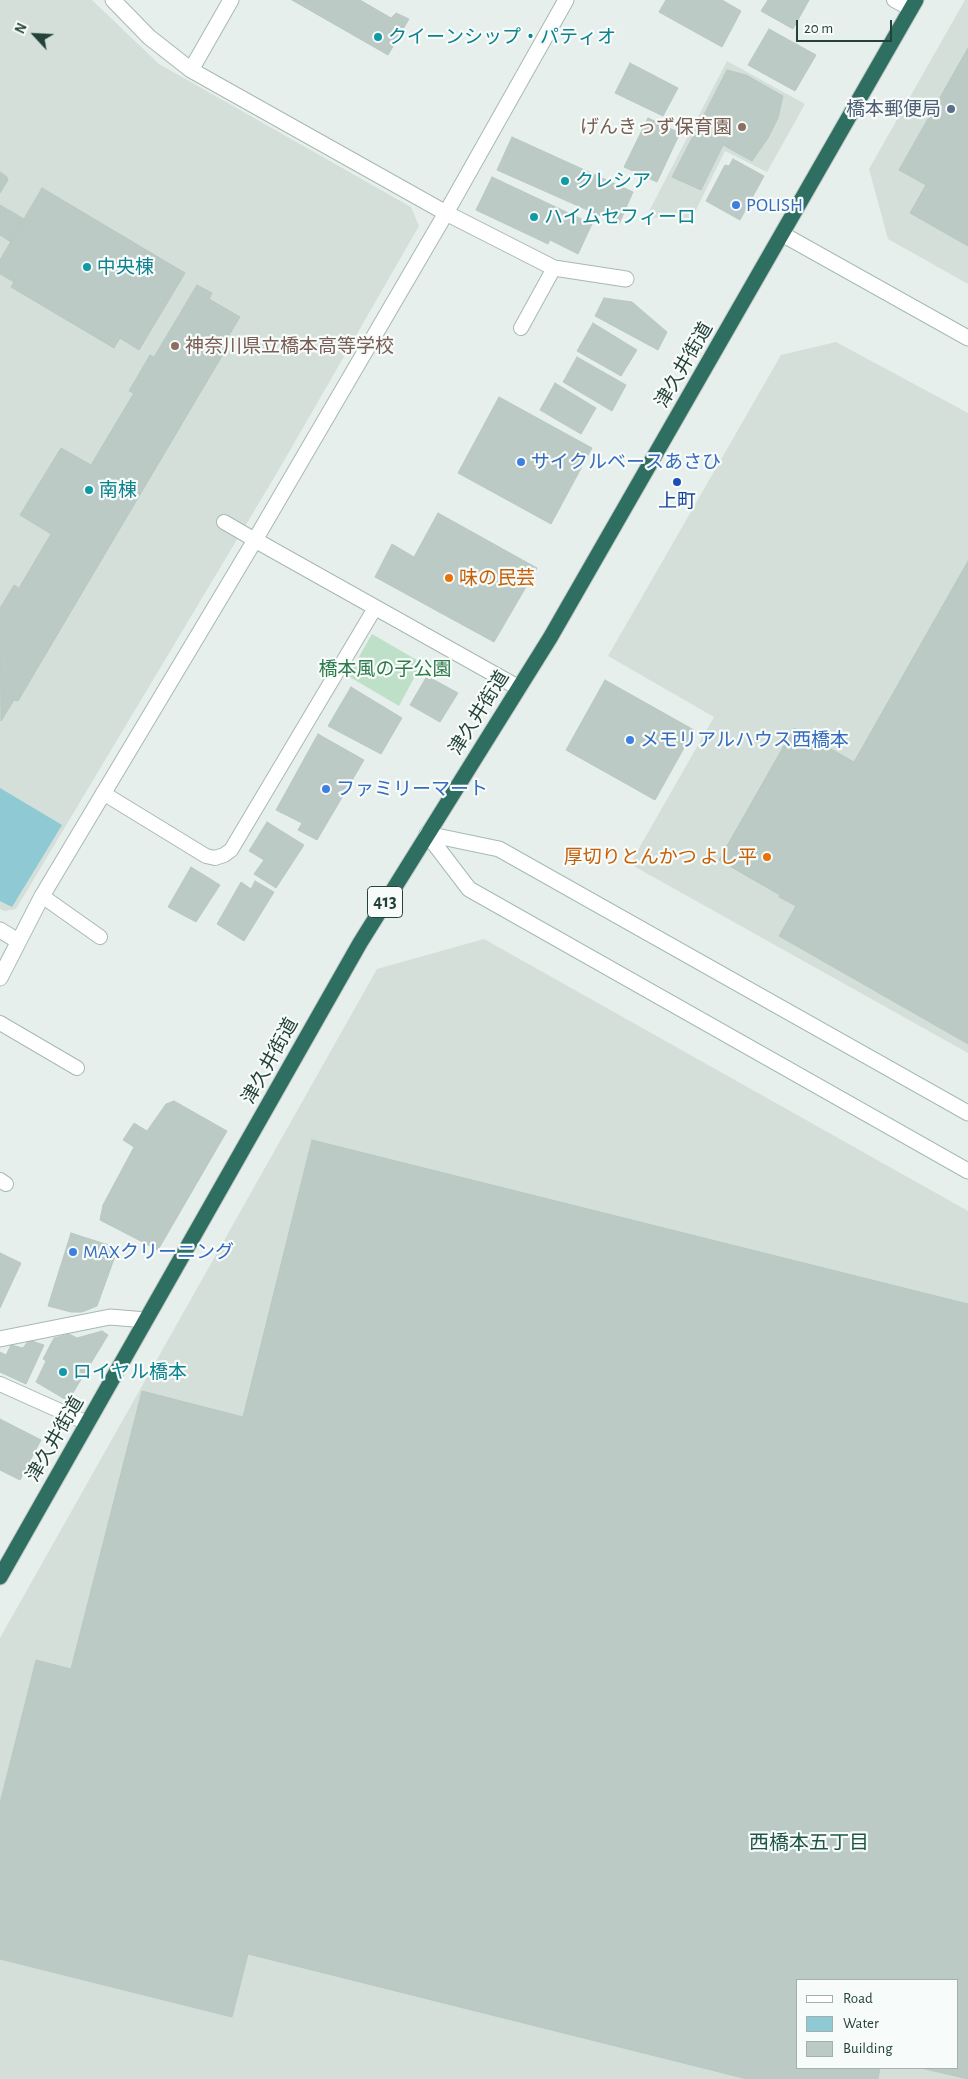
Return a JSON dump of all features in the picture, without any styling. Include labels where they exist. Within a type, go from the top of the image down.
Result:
[{"type":"highway","name":"津久井街道","points":[[0,1577],[360,943],[550,638],[913,4]]},
{"type":"street","points":[[113,0],[148,38],[188,75],[446,213],[554,268],[626,279]]},
{"type":"street","points":[[188,75],[231,0]]},
{"type":"street","points":[[0,978],[42,896],[256,540],[446,213],[566,0]]},
{"type":"street","points":[[782,234],[968,338]]},
{"type":"street","points":[[256,540],[519,688]]},
{"type":"street","points":[[427,834],[499,849],[968,1113]]},
{"type":"street","points":[[427,834],[469,889],[968,1171]]},
{"type":"street","points":[[0,930],[18,941]]},
{"type":"street","points":[[0,1339],[110,1317],[146,1320]]},
{"type":"lane","points":[[894,0],[913,4]]},
{"type":"lane","points":[[521,328],[554,268]]},
{"type":"lane","points":[[224,522],[256,540]]},
{"type":"lane","points":[[103,794],[206,856],[215,858],[224,856],[231,850],[375,608]]},
{"type":"lane","points":[[42,896],[100,937]]},
{"type":"lane","points":[[0,1023],[77,1068]]},
{"type":"lane","points":[[0,1384],[87,1423]]},
{"type":"shaded area","name":"神奈川県立橋本高等学校","points":[[0,0],[92,0],[159,64],[411,207],[419,226],[281,466],[16,909],[4,911],[0,909]]},
{"type":"shaded area","points":[[965,0],[968,0],[968,284],[888,239],[869,169]]},
{"type":"shaded area","name":"げんきっず保育園","points":[[727,61],[805,104],[767,172],[725,151],[691,220],[646,217]]},
{"type":"shaded area","points":[[836,342],[968,413],[968,1053],[630,864],[714,717],[608,656],[781,355]]},
{"type":"shaded area","points":[[484,939],[968,1211],[968,2079],[0,2079],[0,1638],[377,969]]},
{"type":"green space","name":"橋本風の子公園","points":[[372,634],[422,663],[399,706],[348,676]]},
{"type":"water","points":[[0,788],[62,825],[12,907],[0,901]]},
{"type":"building","name":"クイーンシップ・パティオ","points":[[292,0],[360,0],[391,18],[396,13],[409,19],[388,55]]},
{"type":"building","points":[[666,0],[722,0],[741,11],[722,47],[659,12]]},
{"type":"building","points":[[768,0],[809,0],[793,29],[761,11]]},
{"type":"building","points":[[769,29],[816,55],[795,91],[748,65]]},
{"type":"building","name":"橋本郵便局","points":[[968,48],[968,246],[910,213],[926,185],[899,170]]},
{"type":"building","points":[[630,63],[678,88],[663,116],[615,93]]},
{"type":"building","name":"げんきっず保育園","points":[[727,70],[746,75],[783,96],[778,118],[768,138],[752,161],[723,145],[701,190],[672,177]]},
{"type":"building","points":[[648,118],[680,133],[657,182],[624,167]]},
{"type":"building","name":"クレシア","points":[[512,137],[633,192],[619,224],[497,170]]},
{"type":"building","points":[[733,159],[764,176],[740,220],[706,201],[725,165],[729,166]]},
{"type":"building","points":[[0,172],[8,180],[0,193]]},
{"type":"building","name":"ハイムセフィーロ","points":[[492,177],[592,224],[578,254],[550,240],[548,244],[476,210]]},
{"type":"building","name":"中央棟","points":[[42,188],[185,273],[139,350],[120,338],[114,348],[11,287],[14,282],[0,274],[0,260]]},
{"type":"building","points":[[0,205],[24,219],[11,242],[0,235]]},
{"type":"building","name":"南棟","points":[[197,285],[212,293],[209,299],[240,317],[228,337],[232,339],[18,701],[14,700],[1,721],[0,608],[14,585],[19,588],[51,534],[20,515],[61,448],[91,465],[134,393],[129,391],[150,355],[154,357]]},
{"type":"building","points":[[604,298],[632,302],[667,332],[658,350],[595,316]]},
{"type":"building","points":[[593,323],[637,350],[621,376],[577,351]]},
{"type":"building","points":[[577,357],[626,385],[612,411],[563,382]]},
{"type":"building","points":[[555,383],[596,408],[581,434],[540,410]]},
{"type":"building","points":[[499,397],[592,448],[551,524],[458,473]]},
{"type":"building","points":[[438,513],[537,568],[494,642],[375,577],[392,544],[414,557]]},
{"type":"building","points":[[968,561],[968,1044],[779,936],[796,906],[719,860],[794,728],[854,762]]},
{"type":"building","points":[[427,676],[458,693],[440,722],[410,705]]},
{"type":"building","name":"メモリアルハウス西橋本","points":[[605,680],[694,730],[655,800],[566,750]]},
{"type":"building","points":[[351,687],[402,718],[381,754],[328,726]]},
{"type":"building","points":[[318,734],[364,760],[317,840],[298,830],[302,823],[276,810]]},
{"type":"building","points":[[267,822],[304,845],[276,888],[254,874],[264,860],[249,851]]},
{"type":"building","points":[[191,867],[220,885],[196,922],[168,907]]},
{"type":"building","points":[[255,881],[274,892],[244,941],[217,924],[241,882],[251,889]]},
{"type":"building","points":[[174,1101],[227,1131],[158,1250],[100,1220],[103,1205],[134,1147],[123,1140],[134,1123],[147,1131],[166,1104]]},
{"type":"building","points":[[312,1140],[968,1304],[968,2079],[925,2069],[958,2069],[958,1979],[796,1979],[796,2069],[880,2069],[878,2079],[747,2079],[248,1954],[232,2017],[0,1959],[0,1803],[36,1660],[71,1669],[142,1391],[243,1417]]},
{"type":"building","points":[[71,1233],[118,1248],[97,1306],[82,1312],[71,1312],[48,1306]]},
{"type":"building","points":[[0,1253],[21,1263],[0,1308]]},
{"type":"building","name":"ロイヤル橋本","points":[[102,1331],[108,1335],[68,1401],[36,1382],[46,1361],[43,1359],[54,1338],[69,1334],[77,1338]]},
{"type":"building","points":[[29,1340],[44,1345],[26,1384],[0,1372],[0,1352],[6,1355],[11,1345],[23,1348]]},
{"type":"building","points":[[0,1419],[41,1440],[20,1480],[0,1470]]},
{"type":"place","name":"クイーンシップ・パティオ","points":[[378,37]]},
{"type":"place","name":"橋本郵便局","points":[[951,109]]},
{"type":"place","name":"げんきっず保育園","points":[[742,127]]},
{"type":"place","name":"クレシア","points":[[565,181]]},
{"type":"place","name":"POLISH","points":[[736,205]]},
{"type":"place","name":"ハイムセフィーロ","points":[[534,217]]},
{"type":"place","name":"中央棟","points":[[87,267]]},
{"type":"place","name":"神奈川県立橋本高等学校","points":[[175,346]]},
{"type":"place","name":"サイクルベースあさひ","points":[[521,462]]},
{"type":"place","name":"上町","points":[[677,482]]},
{"type":"place","name":"南棟","points":[[89,490]]},
{"type":"place","name":"味の民芸","points":[[449,578]]},
{"type":"place","name":"メモリアルハウス西橋本","points":[[630,740]]},
{"type":"place","name":"ファミリーマート","points":[[326,789]]},
{"type":"place","name":"厚切りとんかつ よし平","points":[[767,857]]},
{"type":"place","name":"MAXクリーニング","points":[[73,1252]]},
{"type":"place","name":"ロイヤル橋本","points":[[63,1372]]},
{"type":"district","name":"西橋本五丁目","points":[[809,1843]]}]
